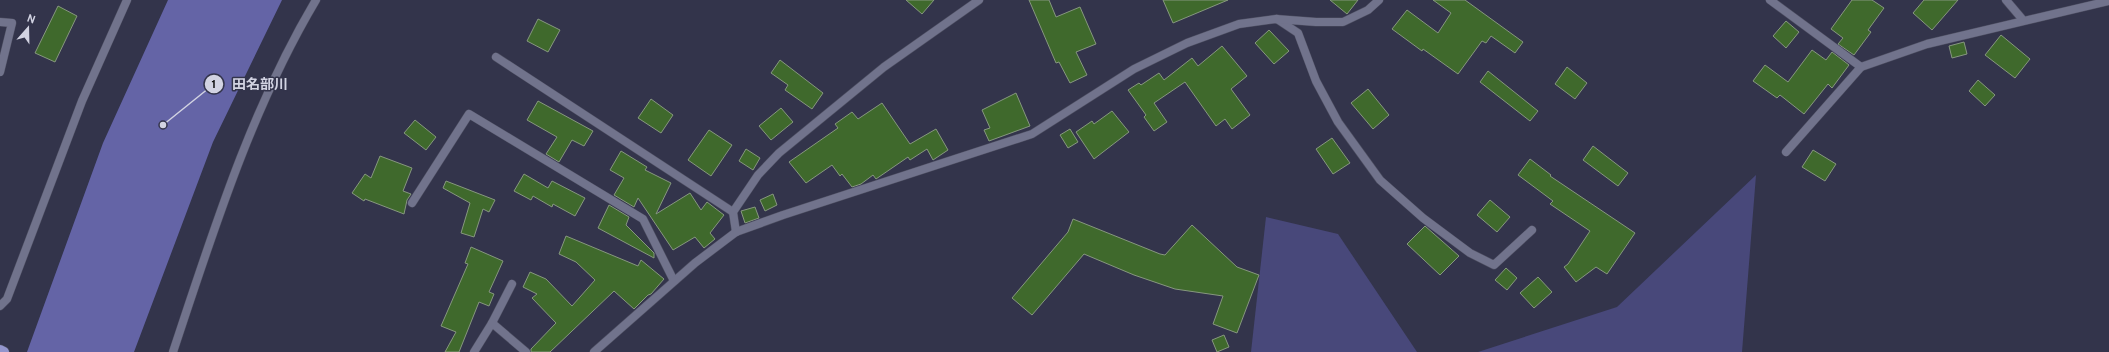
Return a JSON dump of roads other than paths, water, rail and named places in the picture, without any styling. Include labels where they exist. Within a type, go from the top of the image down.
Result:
[{"type":"main road","points":[[0,350],[4,352]]},
{"type":"street","points":[[0,306],[7,299],[82,101],[127,0]]},
{"type":"street","points":[[173,352],[218,216],[264,99],[316,0]]},
{"type":"street","points":[[736,232],[733,212],[758,175],[778,153],[884,67],[979,0]]},
{"type":"street","points":[[594,352],[674,281],[736,232],[797,210],[1032,134],[1134,69],[1187,43],[1240,24],[1276,19],[1316,22],[1343,22],[1368,10],[1379,0]]},
{"type":"street","points":[[1770,0],[1861,67]]},
{"type":"street","points":[[2006,0],[2023,20]]},
{"type":"street","points":[[1786,152],[1861,67],[1927,44],[2023,20],[2109,1]]},
{"type":"street","points":[[1276,19],[1298,33],[1316,81],[1338,122],[1380,180],[1424,218],[1470,254],[1494,265],[1532,230]]},
{"type":"street","points":[[0,22],[12,23],[0,72]]},
{"type":"street","points":[[496,57],[733,212]]},
{"type":"street","points":[[412,203],[469,114],[643,219],[674,281]]},
{"type":"street","points":[[474,352],[492,323],[512,284]]},
{"type":"street","points":[[492,323],[526,352]]},
{"type":"place","name":"田名部川","points":[[163,125]]}]
